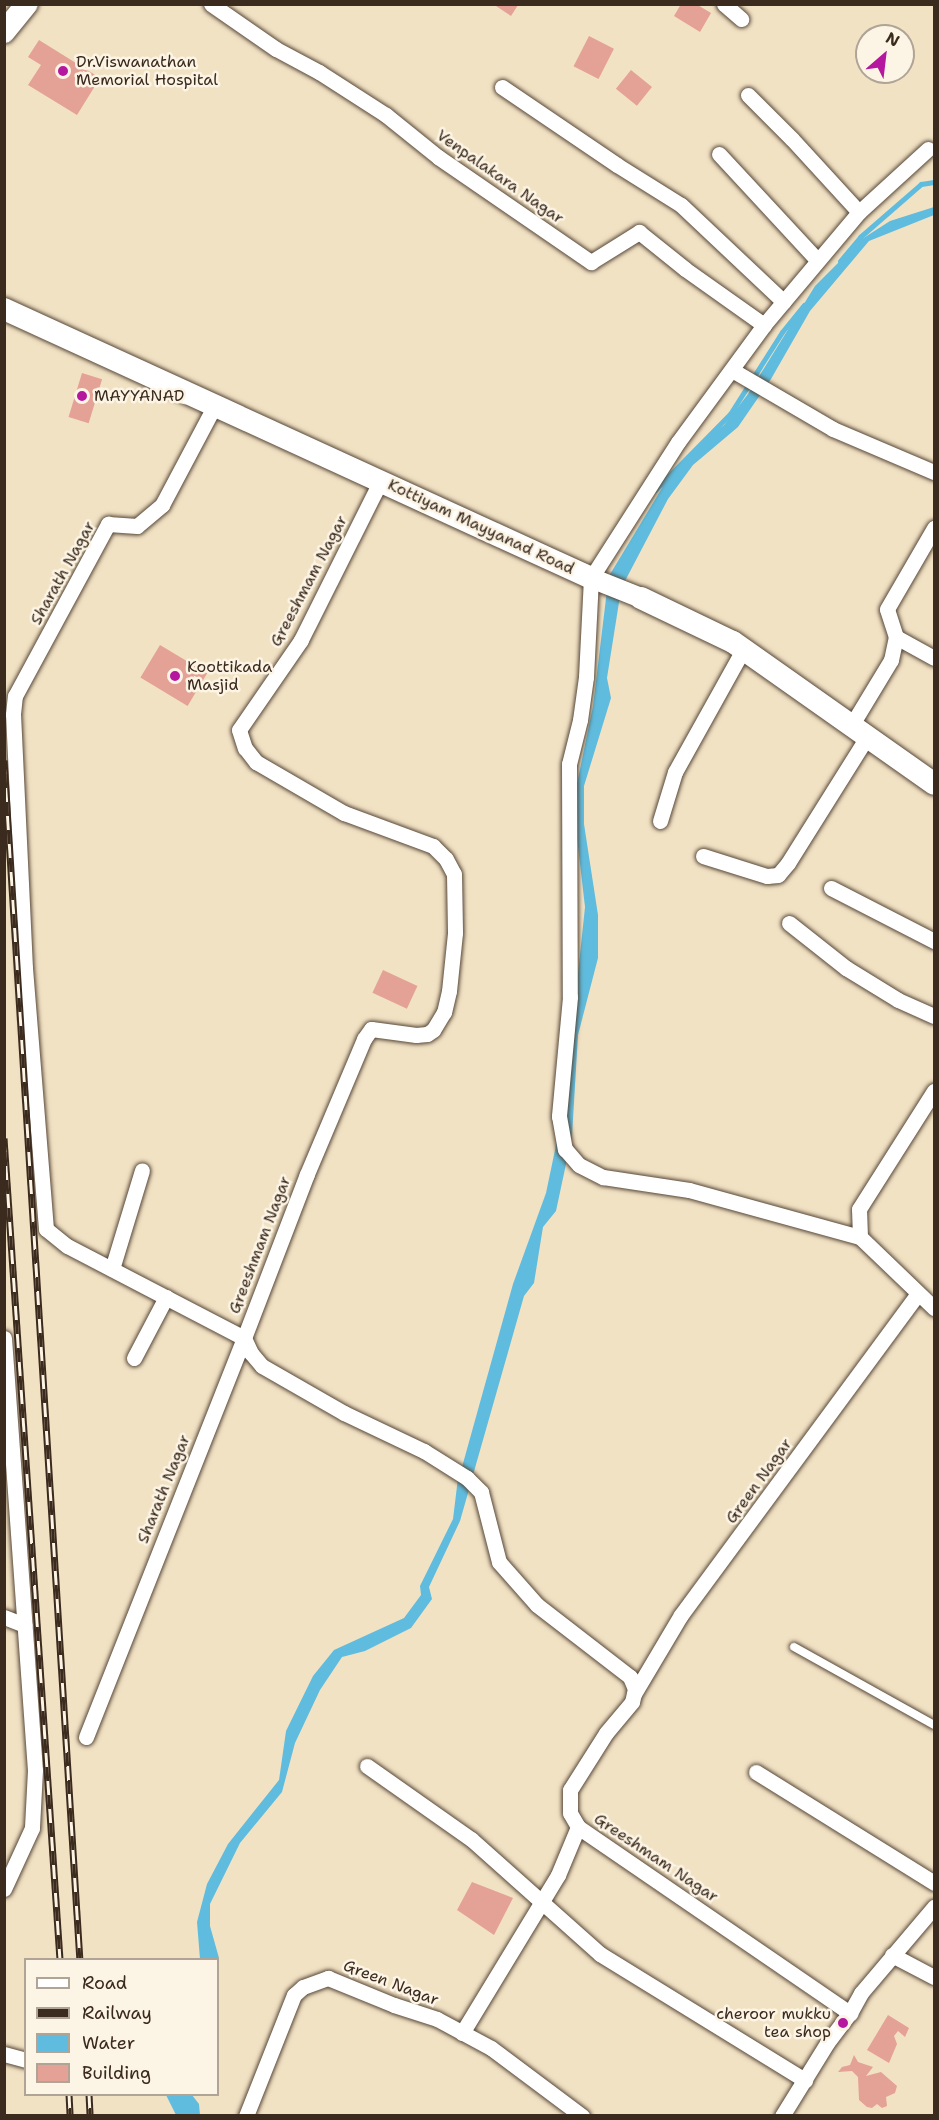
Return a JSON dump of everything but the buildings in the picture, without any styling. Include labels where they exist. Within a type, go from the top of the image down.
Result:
[{"type":"main road","points":[[4,33],[27,4]]},
{"type":"main road","name":"Kottiyam Mayyanad Road","points":[[4,309],[591,578]]},
{"type":"main road","name":"Kottiyam Mayyanad Road","points":[[640,598],[743,650],[934,784]]},
{"type":"street","name":"Venpalakara Nagar","points":[[211,4],[276,49],[319,72],[386,115],[438,157],[591,262],[639,232],[685,269],[764,325]]},
{"type":"street","points":[[724,4],[741,19]]},
{"type":"street","points":[[502,87],[617,165],[681,205],[784,302]]},
{"type":"street","points":[[748,95],[859,212]]},
{"type":"street","points":[[928,149],[859,212],[764,325],[736,372],[678,441],[591,578],[586,677],[580,720],[569,764],[570,997],[559,1116],[565,1149],[579,1165],[603,1177],[689,1190],[860,1237],[934,1308]]},
{"type":"street","points":[[719,154],[817,260]]},
{"type":"street","points":[[736,372],[833,429],[934,472]]},
{"type":"street","name":"Sharath Nagar","points":[[112,1269],[67,1246],[46,1229],[25,968],[13,714],[15,696],[108,524],[137,526],[162,505],[215,405]]},
{"type":"street","name":"Greeshmam Nagar","points":[[381,480],[301,640],[239,730],[245,748],[256,762],[344,813],[433,846],[446,859],[454,874],[455,933],[449,991],[444,1012],[433,1030],[427,1034],[416,1035],[371,1029],[364,1039],[307,1174],[244,1338],[251,1353],[262,1366],[344,1413],[424,1450],[467,1478],[481,1492],[499,1562],[537,1605],[630,1677],[635,1689],[632,1702],[606,1733],[570,1790],[570,1813],[578,1827],[850,2013]]},
{"type":"street","points":[[703,856],[767,876],[778,874],[788,863],[859,732],[891,660],[896,637],[887,609],[934,528]]},
{"type":"street","name":"Kottiyam Mayyanad Road","points":[[591,578],[640,598]]},
{"type":"street","points":[[896,637],[934,658]]},
{"type":"street","points":[[660,821],[675,772],[743,650]]},
{"type":"street","points":[[831,888],[934,941]]},
{"type":"street","points":[[789,923],[846,968],[898,1000],[934,1016]]},
{"type":"street","points":[[860,1237],[859,1209],[934,1091]]},
{"type":"street","points":[[142,1170],[112,1269],[244,1338]]},
{"type":"street","name":"Green Nagar","points":[[634,1694],[681,1615],[918,1294]]},
{"type":"street","points":[[134,1358],[166,1297]]},
{"type":"street","points":[[4,1338],[11,1526],[25,1625],[34,1770],[33,1820],[5,1887]]},
{"type":"street","name":"Sharath Nagar","points":[[86,1737],[244,1338]]},
{"type":"street","points":[[4,1617],[25,1625]]},
{"type":"street","points":[[367,1766],[471,1839],[600,1954],[805,2080]]},
{"type":"street","points":[[756,1772],[934,1883]]},
{"type":"street","points":[[462,2032],[558,1875],[578,1827]]},
{"type":"street","points":[[782,2115],[861,1993],[934,1907]]},
{"type":"street","points":[[892,1955],[934,1977]]},
{"type":"street","name":"Green Nagar","points":[[246,2115],[294,1995],[314,1982],[328,1978],[393,2005],[437,2019],[462,2032],[491,2048],[582,2115]]},
{"type":"street","points":[[4,2054],[24,2059]]},
{"type":"lane","points":[[794,1647],[934,1725]]},
{"type":"water","points":[[934,207],[934,215],[869,241],[810,311],[771,379],[738,427],[693,465],[668,499],[625,581],[609,576],[668,478],[708,437],[724,425],[748,394],[815,286],[862,239],[890,221]]},
{"type":"water","points":[[607,590],[620,596],[607,678],[611,698],[584,786],[584,824],[598,915],[598,958],[578,1035],[572,1136],[556,1211],[543,1227],[534,1283],[524,1296],[473,1475],[462,1467],[513,1284],[546,1193],[564,1107],[585,907],[573,803],[593,706]]},
{"type":"water","points":[[458,1478],[470,1486],[460,1521],[429,1587],[432,1599],[411,1628],[365,1651],[342,1657],[320,1690],[295,1743],[282,1792],[240,1843],[210,1904],[210,1926],[219,1958],[200,1958],[197,1922],[207,1884],[228,1844],[279,1780],[286,1731],[313,1676],[334,1650],[404,1618],[421,1595],[420,1586],[453,1519]]},
{"type":"water","points":[[166,2096],[193,2096],[199,2104],[200,2115],[176,2115]]},
{"type":"waterway","points":[[840,261],[860,237],[921,184],[934,182]]},
{"type":"waterway","points":[[655,490],[730,414],[782,332],[804,305]]},
{"type":"railway","points":[[4,760],[80,1958]]},
{"type":"railway","points":[[4,1138],[60,1958]]},
{"type":"railway","points":[[69,2096],[70,2116]]},
{"type":"railway","points":[[89,2096],[90,2116]]},
{"type":"place","name":"Dr.Viswanathan Memorial Hospital","points":[[63,71]]},
{"type":"place","name":"MAYYANAD","points":[[82,396]]},
{"type":"place","name":"Koottikada Masjid","points":[[175,676]]},
{"type":"place","name":"cheroor mukku tea shop","points":[[843,2023]]}]
